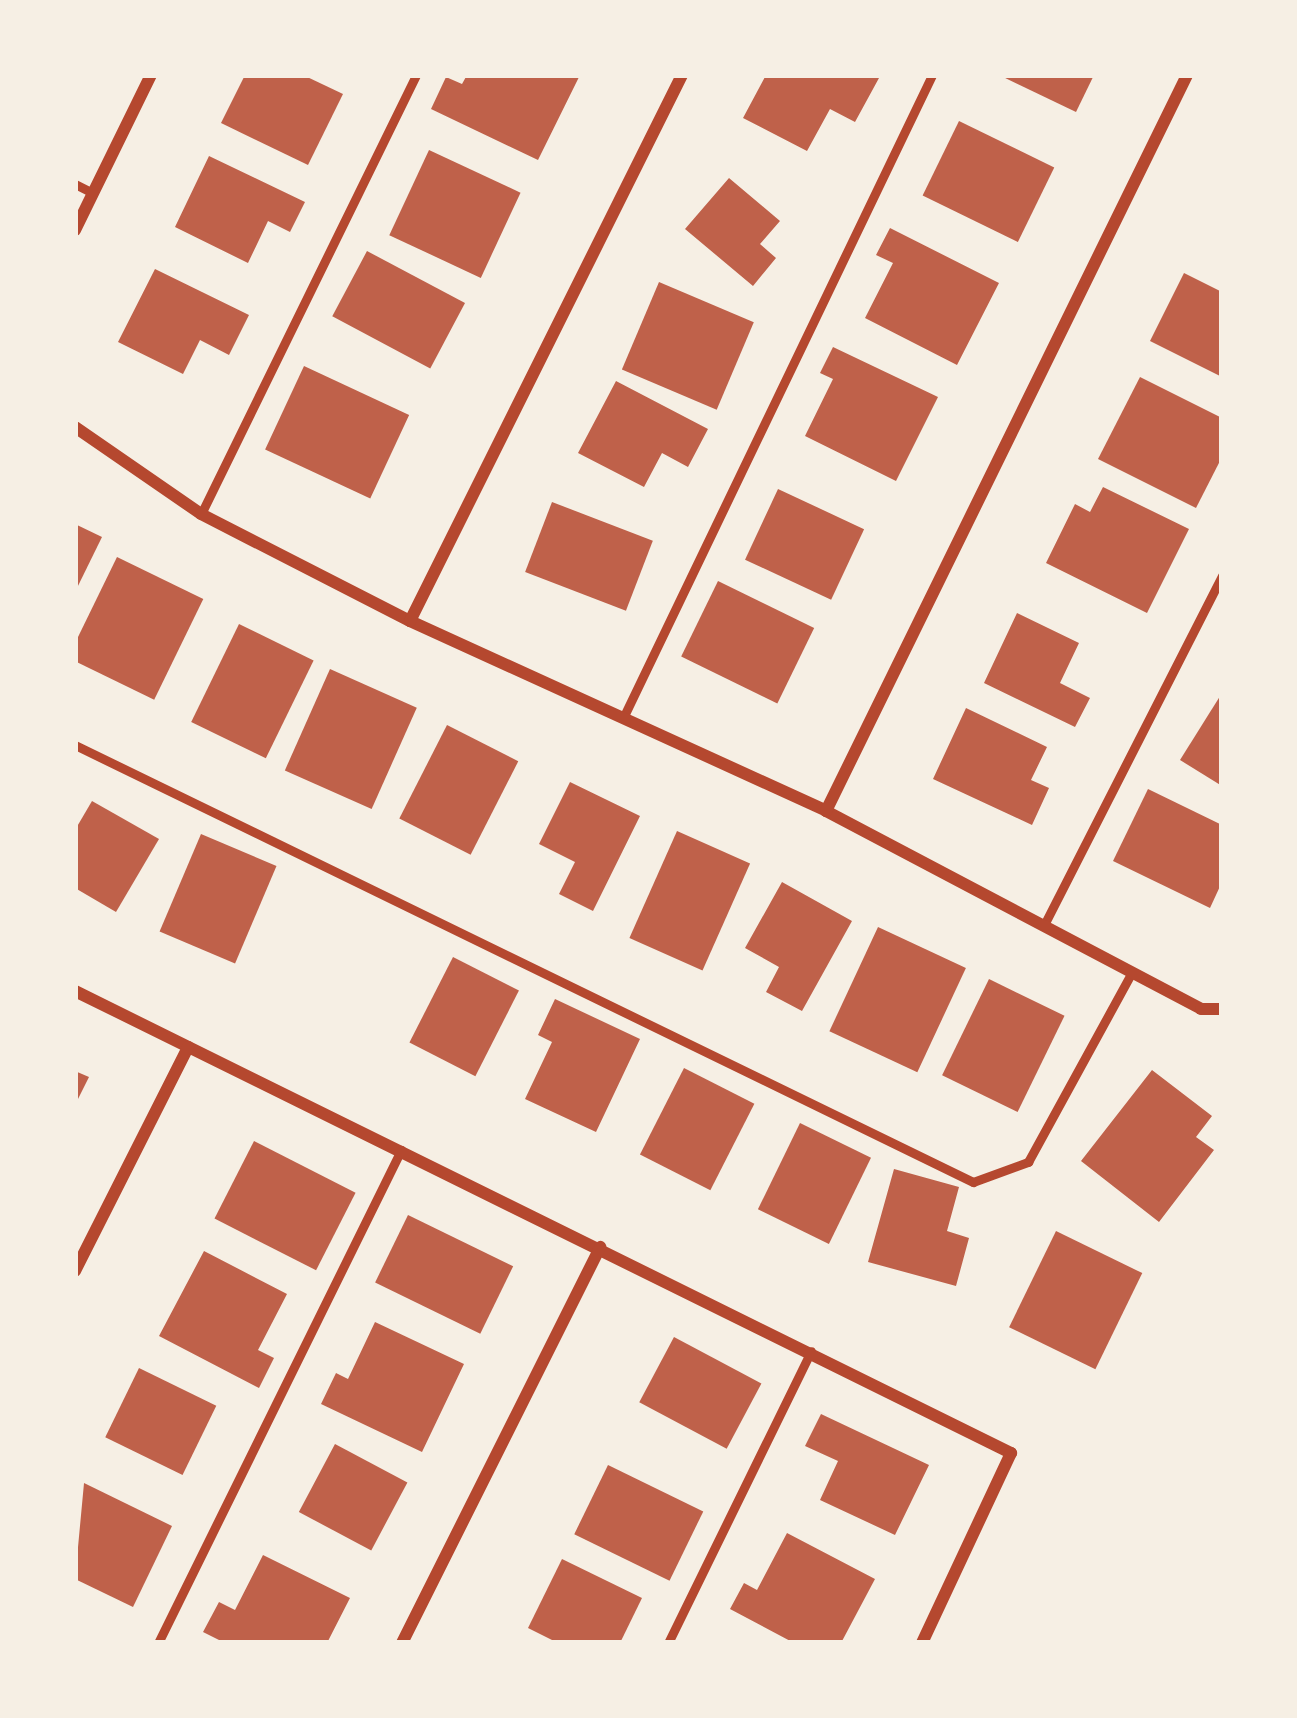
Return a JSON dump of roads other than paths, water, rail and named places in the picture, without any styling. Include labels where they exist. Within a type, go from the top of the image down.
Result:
[{"type":"street","points":[[75,230],[151,75]]},
{"type":"street","points":[[410,621],[682,75]]},
{"type":"street","points":[[826,811],[1187,75]]},
{"type":"street","points":[[75,427],[200,514],[410,621],[826,811],[1132,972],[1222,1009]]},
{"type":"street","points":[[75,991],[812,1350],[1011,1453],[922,1643]]},
{"type":"street","points":[[75,1270],[188,1047]]},
{"type":"street","points":[[402,1643],[600,1246]]},
{"type":"lane","points":[[200,514],[416,75]]},
{"type":"lane","points":[[623,718],[932,75]]},
{"type":"lane","points":[[75,184],[93,193]]},
{"type":"lane","points":[[1044,925],[1222,576]]},
{"type":"lane","points":[[75,745],[974,1182],[1028,1162],[1132,972]]},
{"type":"lane","points":[[158,1643],[401,1150]]},
{"type":"lane","points":[[668,1643],[812,1350]]}]
